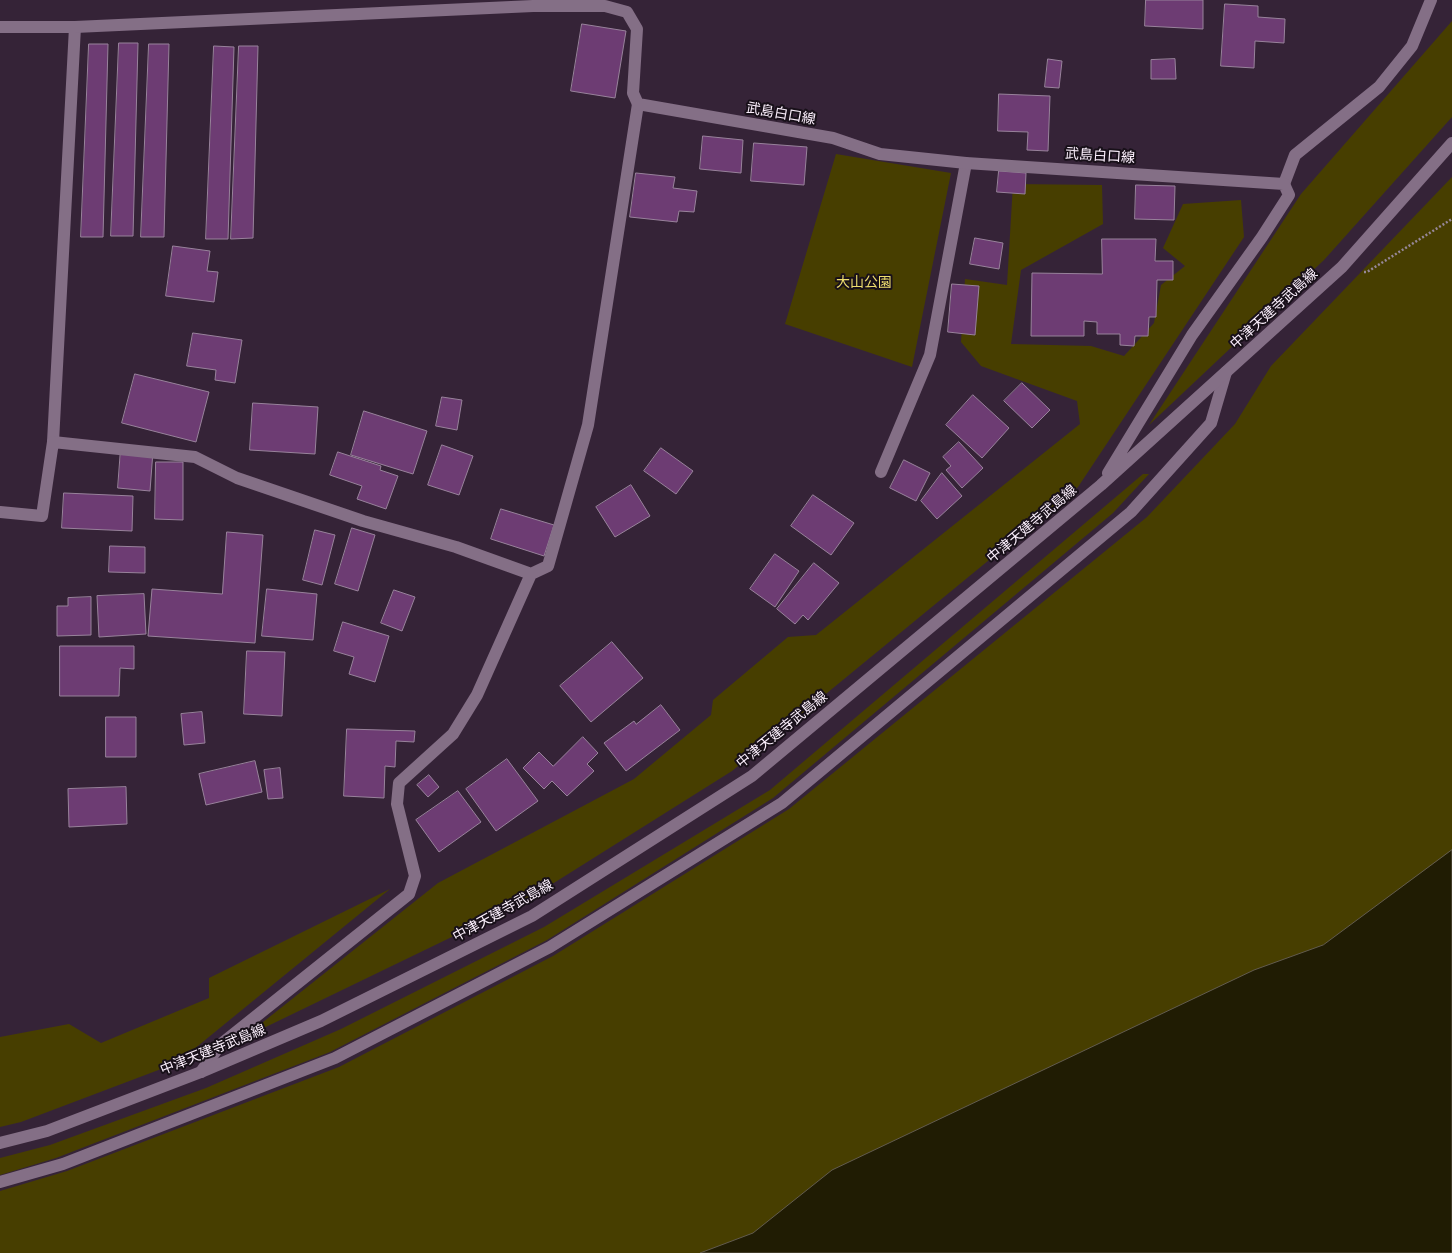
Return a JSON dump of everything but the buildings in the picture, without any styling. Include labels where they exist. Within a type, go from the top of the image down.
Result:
[{"type":"main road","points":[[1102,485],[1192,335],[1262,237],[1289,195],[1284,184],[1295,155],[1379,87],[1412,46],[1431,0]]},
{"type":"main road","points":[[0,27],[75,27],[534,3],[605,6],[627,12],[637,29],[632,93],[638,104],[588,425],[548,566],[531,574],[477,695],[453,734],[399,783],[397,804],[415,876],[409,894],[220,1045],[201,1072]]},
{"type":"main road","points":[[0,512],[42,516],[53,442],[75,27]]},
{"type":"main road","name":"武島白口線","points":[[638,104],[832,138],[880,154],[966,163],[1284,184]]},
{"type":"main road","name":"中津天建寺武島線","points":[[0,1143],[47,1131],[201,1072],[321,1021],[532,916],[752,776],[1102,485],[1342,267],[1452,143]]},
{"type":"main road","points":[[881,472],[930,355],[966,163]]},
{"type":"main road","points":[[0,1182],[63,1164],[335,1058],[550,946],[782,803],[1131,512],[1211,423],[1226,372]]},
{"type":"main road","points":[[53,442],[195,457],[237,478],[363,521],[456,546],[531,574]]},
{"type":"path","points":[[1342,267],[1367,272],[1452,219]]},
{"type":"green space","points":[[1452,21],[1452,117],[1324,260],[1149,425],[1301,194]]},
{"type":"green space","name":"大山公園","points":[[836,154],[951,173],[912,367],[785,324]]},
{"type":"green space","points":[[1452,177],[1452,871],[1335,976],[764,1253],[0,1253],[0,1191],[67,1171],[339,1067],[553,956],[789,809],[1147,517],[1235,424],[1271,366]]},
{"type":"green space","points":[[1013,184],[1102,185],[1103,224],[1021,270],[1011,344],[1091,346],[1124,356],[1154,323],[1161,285],[1185,266],[1163,248],[1183,204],[1241,200],[1244,237],[1078,487],[732,771],[522,903],[243,1038],[438,883],[634,779],[711,715],[713,700],[788,637],[816,635],[1080,424],[1077,401],[981,366],[961,342],[965,279],[1007,285]]},
{"type":"green space","points":[[1143,474],[1149,474],[1113,513],[773,798],[547,940],[330,1052],[56,1158],[0,1175],[0,1158],[50,1145],[206,1088],[341,1029],[544,927],[770,790]]},
{"type":"green space","points":[[390,889],[177,1063],[21,1122],[0,1127],[0,1037],[69,1024],[101,1043],[209,998],[209,978]]},
{"type":"shaded area","points":[[1452,850],[1452,1253],[700,1253],[753,1233],[832,1170],[1254,970],[1323,945]]}]
